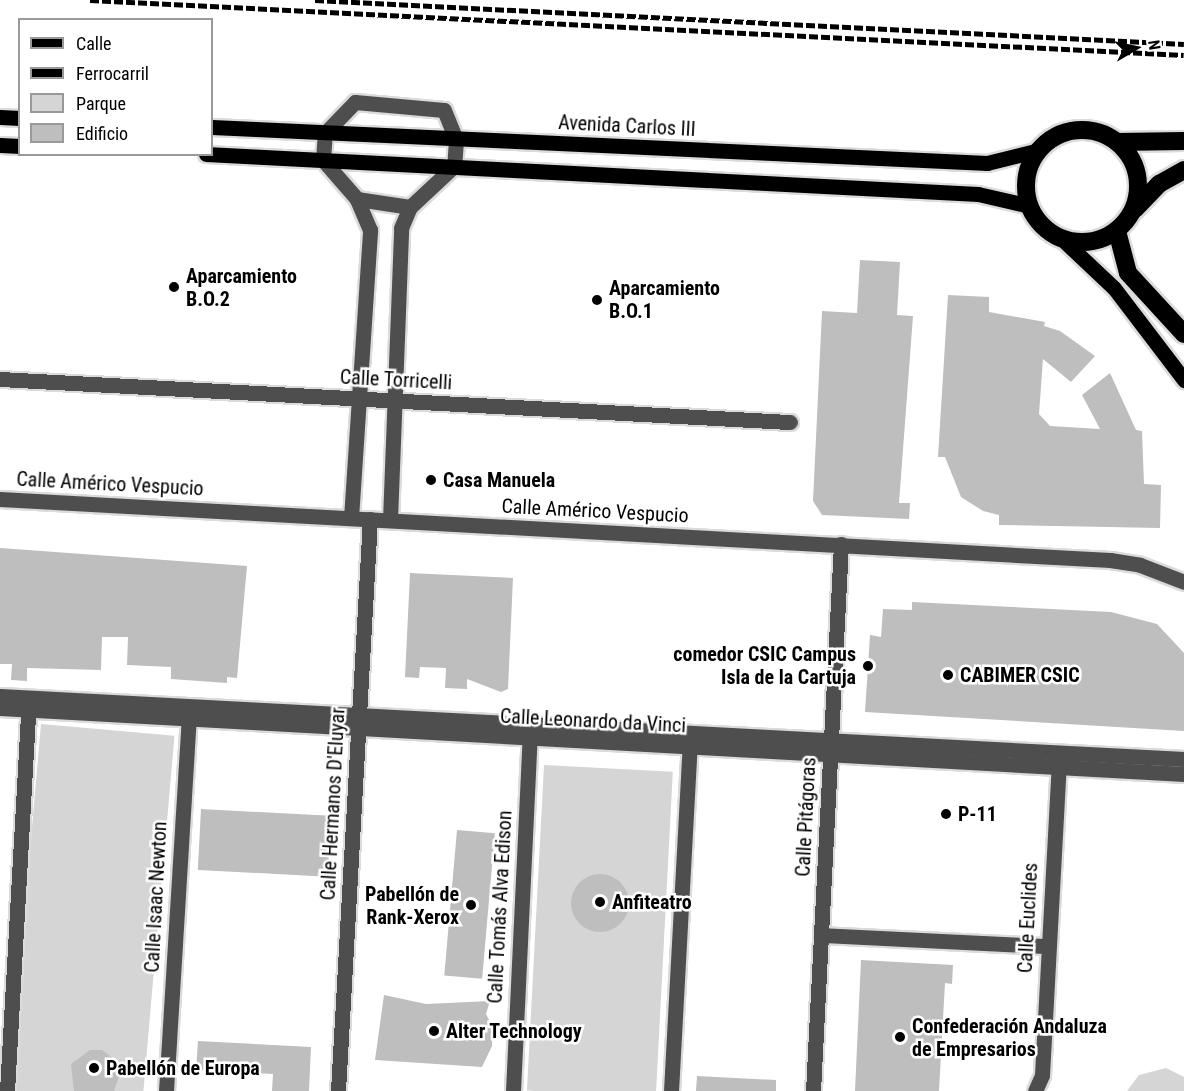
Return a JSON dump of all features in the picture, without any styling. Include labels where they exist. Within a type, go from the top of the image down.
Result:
[{"type":"highway","points":[[1184,141],[1118,142],[1085,130],[1052,139],[1039,150],[1026,187],[1030,206],[1037,220],[1062,239],[1100,240],[1117,231],[1159,184],[1184,170]]},
{"type":"highway","points":[[1118,142],[1137,175],[1132,213]]},
{"type":"highway","points":[[1117,231],[1128,273],[1184,334]]},
{"type":"main road","points":[[0,117],[18,118]]},
{"type":"main road","name":"Avenida Carlos III","points":[[213,127],[987,163],[1039,150]]},
{"type":"main road","points":[[0,145],[18,146]]},
{"type":"main road","points":[[213,154],[978,194],[1030,206]]},
{"type":"main road","points":[[1062,239],[1114,288],[1184,380]]},
{"type":"street","points":[[351,518],[370,230],[357,199],[323,160],[325,133],[355,102],[444,110],[456,140],[454,166],[411,207],[401,228],[390,520]]},
{"type":"street","points":[[357,199],[411,207]]},
{"type":"street","name":"Calle Torricelli","points":[[0,379],[790,422]]},
{"type":"street","name":"Calle Américo Vespucio","points":[[0,499],[1110,560],[1140,565],[1184,582]]},
{"type":"street","name":"Calle Hermanos D'Eluyar","points":[[338,1091],[370,519]]},
{"type":"street","name":"Calle Pitágoras","points":[[813,1091],[841,544]]},
{"type":"street","name":"Calle Leonardo da Vinci","points":[[0,696],[29,704]]},
{"type":"street","points":[[7,1091],[29,704]]},
{"type":"street","name":"Calle Leonardo da Vinci","points":[[0,708],[29,704],[530,731],[831,748],[1058,769],[1184,774]]},
{"type":"street","name":"Calle Isaac Newton","points":[[166,1091],[188,712]]},
{"type":"street","name":"Calle Tomás Alva Edison","points":[[513,1091],[530,731]]},
{"type":"street","points":[[671,1091],[690,740]]},
{"type":"street","name":"Calle Leonardo da Vinci","points":[[831,748],[1059,752],[1184,759]]},
{"type":"street","name":"Calle Euclides","points":[[1037,1088],[1059,752]]},
{"type":"street","points":[[821,935],[1047,946]]},
{"type":"green space","points":[[41,724],[174,736],[143,1091],[9,1091]]},
{"type":"green space","points":[[544,765],[673,772],[656,1091],[527,1091]]},
{"type":"green space","points":[[1166,1068],[1184,1077],[1184,1091],[1127,1091],[1139,1075]]},
{"type":"building","points":[[860,260],[900,262],[897,315],[913,316],[899,503],[910,503],[909,519],[822,515],[813,501],[822,311],[857,313]]},
{"type":"building","points":[[948,295],[989,297],[989,312],[1045,322],[1044,326],[1060,331],[1095,356],[1071,382],[1043,359],[1039,414],[1050,426],[1100,429],[1082,395],[1110,373],[1136,430],[1142,431],[1144,484],[1161,485],[1160,528],[999,525],[999,515],[983,511],[961,497],[945,457],[938,457]]},
{"type":"building","points":[[0,548],[247,566],[237,678],[227,677],[227,683],[171,679],[171,667],[127,665],[128,637],[102,637],[101,670],[27,668],[27,681],[11,680],[12,664],[0,664]]},
{"type":"building","points":[[410,573],[513,578],[508,689],[501,692],[467,679],[467,689],[445,688],[446,668],[420,667],[419,678],[405,677]]},
{"type":"building","points":[[912,602],[1111,612],[1157,624],[1184,653],[1184,731],[865,712],[870,635],[881,637],[883,609],[912,610]]},
{"type":"building","points":[[201,809],[331,816],[328,877],[198,870]]},
{"type":"building","name":"Pabellón de Rank-Xerox","points":[[457,830],[495,833],[482,979],[444,975]]},
{"type":"building","name":"Anfiteatro","points":[[600,874],[611,876],[624,887],[629,903],[627,914],[616,927],[600,932],[589,930],[576,919],[571,903],[573,892],[584,879]]},
{"type":"building","name":"Confederación Andaluza de Empresarios","points":[[861,960],[953,965],[952,984],[945,983],[939,1091],[855,1091]]},
{"type":"building","name":"Alter Technology","points":[[384,995],[426,1004],[490,1001],[486,1014],[492,1026],[492,1046],[482,1067],[375,1060]]},
{"type":"building","points":[[198,1041],[311,1047],[309,1091],[272,1091],[273,1074],[196,1070]]},
{"type":"building","name":"Pabellón de Europa","points":[[90,1050],[102,1050],[114,1059],[119,1076],[114,1091],[74,1091],[71,1064]]},
{"type":"building","points":[[697,1076],[776,1080],[776,1091],[696,1091]]},
{"type":"railway","points":[[90,0],[1184,55]]},
{"type":"railway","points":[[315,0],[1184,44]]},
{"type":"place","name":"Aparcamiento B.O.2","points":[[174,287]]},
{"type":"place","name":"Aparcamiento B.O.1","points":[[597,300]]},
{"type":"place","name":"Casa Manuela","points":[[431,480]]},
{"type":"place","name":"comedor CSIC Campus Isla de la Cartuja","points":[[868,666]]},
{"type":"place","name":"CABIMER CSIC","points":[[948,675]]},
{"type":"place","name":"P-11","points":[[946,814]]},
{"type":"place","name":"Anfiteatro","points":[[600,902]]},
{"type":"place","name":"Pabellón de Rank-Xerox","points":[[471,905]]},
{"type":"place","name":"Alter Technology","points":[[434,1031]]},
{"type":"place","name":"Confederación Andaluza de Empresarios","points":[[900,1037]]},
{"type":"place","name":"Pabellón de Europa","points":[[94,1068]]}]
